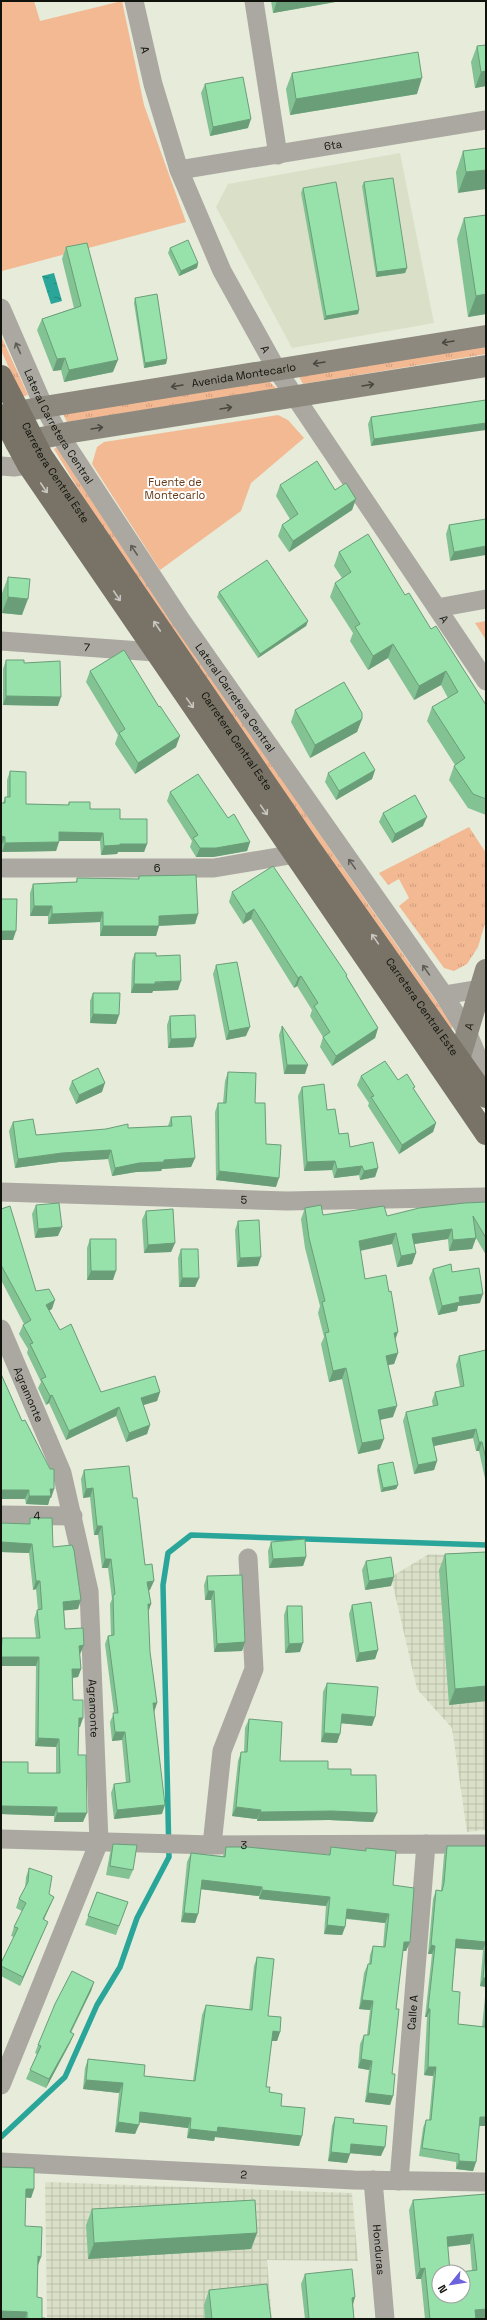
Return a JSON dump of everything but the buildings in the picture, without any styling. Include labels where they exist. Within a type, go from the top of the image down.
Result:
[{"type":"main road","name":"Avenida Montecarlo","points":[[7,415],[44,407],[486,336]]},
{"type":"main road","points":[[24,441],[59,434],[486,366]]},
{"type":"main road","name":"Carretera Central Este","points":[[1,376],[7,415],[162,649],[302,851],[452,1083],[483,1121]]},
{"type":"main road","name":"Carretera Central Este","points":[[24,441],[28,465],[162,649]]},
{"type":"main road","name":"Carretera Central Este","points":[[302,851],[460,1059],[486,1097]]},
{"type":"main road","name":"A","points":[[452,1083],[484,982]]},
{"type":"street","name":"A","points":[[134,1],[152,84],[179,170],[222,271],[277,370],[486,681]]},
{"type":"street","points":[[254,1],[278,155]]},
{"type":"street","name":"6ta","points":[[179,170],[486,120]]},
{"type":"street","name":"Lateral Carretera Central","points":[[1,308],[44,407],[59,434],[181,620],[444,995],[468,1034],[486,1077]]},
{"type":"street","points":[[1,466],[14,467],[28,465]]},
{"type":"street","points":[[437,608],[486,600]]},
{"type":"street","name":"7","points":[[1,641],[162,649]]},
{"type":"street","name":"6","points":[[1,868],[214,868],[302,851]]},
{"type":"street","points":[[444,995],[484,982]]},
{"type":"street","name":"5","points":[[1,1192],[287,1201],[486,1197]]},
{"type":"street","name":"Agramonte","points":[[1,1329],[62,1473],[89,1591],[99,1842],[1,2085]]},
{"type":"street","name":"4","points":[[1,1515],[73,1516]]},
{"type":"street","points":[[212,1845],[222,1751],[254,1669],[248,1558]]},
{"type":"street","name":"3","points":[[1,1839],[212,1845],[486,1844]]},
{"type":"street","name":"Calle A","points":[[399,2181],[426,1844]]},
{"type":"street","name":"2","points":[[1,2162],[373,2180],[486,2182]]},
{"type":"street","name":"Honduras","points":[[373,2180],[385,2319]]},
{"type":"shaded area","points":[[400,153],[434,323],[292,348],[216,207],[228,184]]},
{"type":"shaded area","points":[[429,1554],[486,1558],[486,1830],[467,1832],[452,1728],[417,1689],[391,1577]]},
{"type":"shaded area","points":[[45,2182],[352,2193],[358,2261],[267,2260],[272,2319],[47,2319]]},
{"type":"green space","points":[[1,1],[34,1],[40,21],[122,1],[144,105],[186,222],[2,271]]},
{"type":"green space","points":[[1,336],[28,395],[22,397],[1,350]]},
{"type":"green space","points":[[486,345],[486,354],[303,384],[298,375]]},
{"type":"green space","points":[[268,380],[277,389],[67,422],[63,414]]},
{"type":"green space","name":"Fuente de Montecarlo","points":[[278,415],[288,420],[304,438],[251,483],[241,511],[160,570],[92,464],[97,447],[104,442]]},
{"type":"green space","points":[[59,446],[253,737],[352,882],[453,1025],[450,1032],[97,520],[54,449]]},
{"type":"green space","points":[[486,621],[486,640],[475,623]]},
{"type":"green space","points":[[469,827],[486,853],[486,920],[478,947],[467,964],[454,971],[444,968],[399,906],[409,898],[399,879],[388,885],[379,873]]},
{"type":"water","points":[[54,273],[62,301],[51,304],[42,276]]},
{"type":"waterway","points":[[1,2137],[65,2077],[97,2005],[120,1967],[137,1918],[169,1857],[163,1585],[168,1553],[191,1535],[486,1545]]}]
